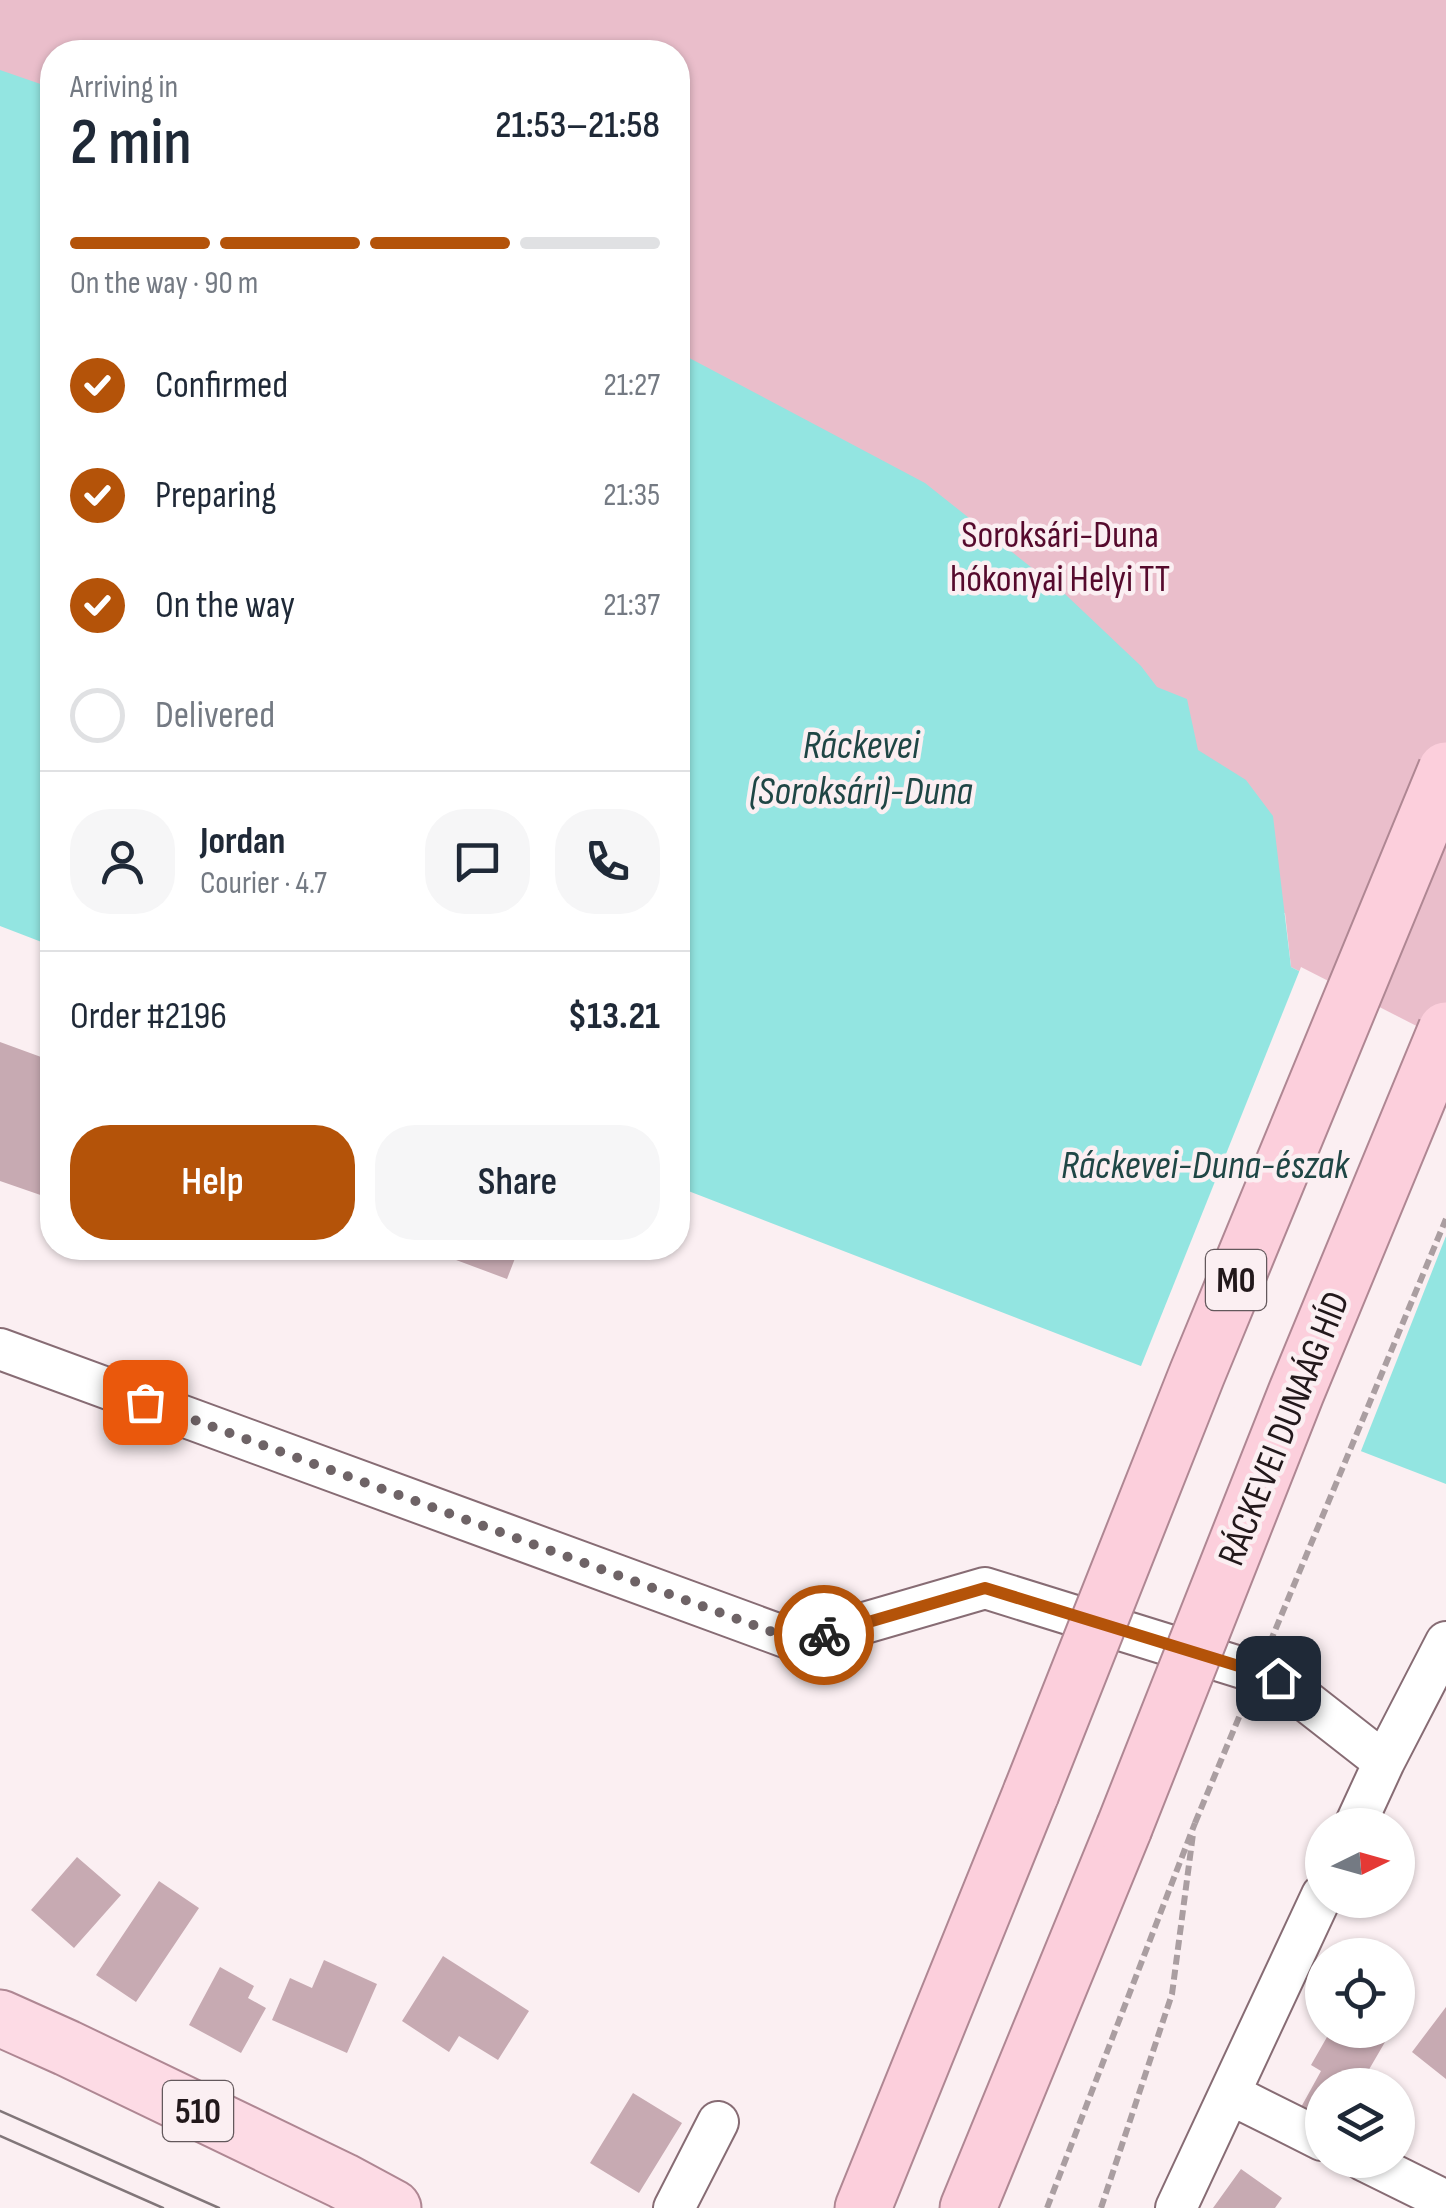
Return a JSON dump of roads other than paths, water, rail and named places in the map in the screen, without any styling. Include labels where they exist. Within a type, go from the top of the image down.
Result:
[{"type":"highway","name":"M0","points":[[864,2208],[1198,1374],[1446,770]]},
{"type":"highway","name":"RÁCKEVEI DUNAÁG HÍD","points":[[968,2208],[1446,1030]]},
{"type":"main road","name":"510","points":[[0,2018],[326,2172],[393,2208]]},
{"type":"street","points":[[0,1349],[800,1642],[985,1588],[1278,1678],[1384,1762]]},
{"type":"street","points":[[1363,1808],[1446,1642]]},
{"type":"street","points":[[1176,2208],[1311,1918]]},
{"type":"street","points":[[1230,2094],[1305,2132]]},
{"type":"street","points":[[674,2208],[718,2122]]},
{"type":"street","points":[[1399,2178],[1446,2201]]},
{"type":"water","points":[[0,70],[40,84],[40,941],[0,926]]},
{"type":"water","name":"Ráckevei-Duna-észak","points":[[690,358],[925,483],[1066,595],[1141,666],[1157,687],[1187,699],[1198,750],[1246,780],[1273,816],[1291,967],[1446,1047],[1446,1484],[690,1192]]},
{"type":"tram line","points":[[0,2111],[219,2208]]},
{"type":"tram line","points":[[0,2136],[163,2208]]},
{"type":"park label","name":"Soroksári-Duna hókonyai Helyi TT","points":[[1060,556]]},
{"type":"water label","name":"Ráckevei (Soroksári)-Duna","points":[[861,767]]}]
